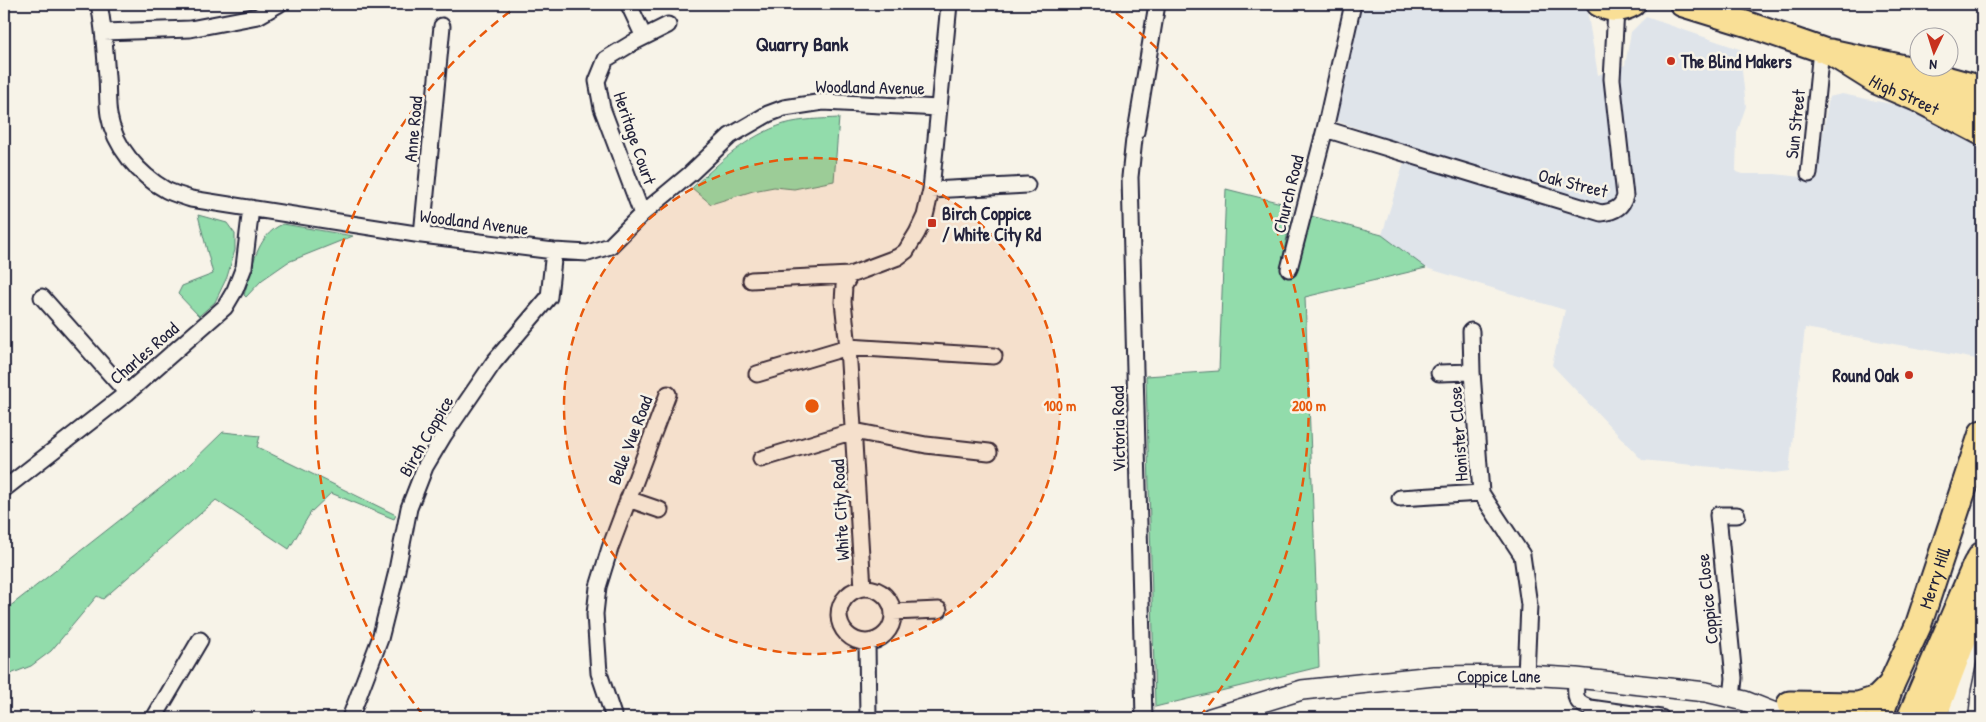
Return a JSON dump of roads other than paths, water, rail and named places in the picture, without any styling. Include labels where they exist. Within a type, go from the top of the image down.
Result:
[{"type":"highway","points":[[1826,51],[1913,70],[1982,89]]},
{"type":"highway","name":"Merry Hill","points":[[1879,718],[1891,685],[1918,626],[1982,433]]},
{"type":"highway","points":[[1910,718],[1972,573],[1982,555]]},
{"type":"highway","points":[[1933,718],[1981,595]]},
{"type":"highway","points":[[1783,713],[1858,705],[1878,699],[1891,685]]},
{"type":"main road","name":"High Street","points":[[1695,6],[1826,51],[1982,110]]},
{"type":"main road","name":"High Street","points":[[1826,51],[1877,82],[1919,100],[1982,133]]},
{"type":"street","name":"Woodland Avenue","points":[[99,4],[104,32],[109,115],[114,134],[124,152],[138,168],[161,187],[191,199],[422,235],[554,251],[588,253],[610,246],[642,214],[690,174],[730,136],[768,114],[784,108],[823,102],[939,108]]},
{"type":"street","points":[[104,32],[190,29],[258,16],[279,4]]},
{"type":"street","points":[[751,280],[850,275],[898,257],[906,251],[918,233],[925,216],[931,190],[949,4]]},
{"type":"street","name":"Victoria Road","points":[[1144,718],[1130,177],[1157,4]]},
{"type":"street","name":"Church Road","points":[[1289,269],[1325,129],[1353,4]]},
{"type":"street","points":[[628,5],[644,37]]},
{"type":"street","name":"Oak Street","points":[[1325,129],[1601,213],[1611,212],[1624,202],[1626,196],[1612,79],[1616,6]]},
{"type":"street","name":"Heritage Court","points":[[642,214],[602,108],[597,81],[606,59],[668,25]]},
{"type":"street","name":"Anne Road","points":[[422,235],[442,26]]},
{"type":"street","name":"Sun Street","points":[[1809,174],[1826,51]]},
{"type":"street","points":[[931,190],[1027,186]]},
{"type":"street","name":"Charles Road","points":[[4,489],[127,393],[226,307],[244,266],[251,208]]},
{"type":"street","name":"Birch Coppice","points":[[350,718],[380,639],[410,508],[426,467],[444,435],[494,362],[549,297],[554,251]]},
{"type":"street","name":"White City Road","points":[[850,275],[844,286],[843,302],[854,431],[863,588]]},
{"type":"street","points":[[42,297],[127,393]]},
{"type":"street","name":"Honister Close","points":[[1472,331],[1472,372],[1481,493],[1522,556],[1529,605],[1526,675]]},
{"type":"street","points":[[757,374],[848,347],[994,356]]},
{"type":"street","name":"Honister Close","points":[[1439,373],[1472,372]]},
{"type":"street","name":"Belle Vue Road","points":[[614,718],[599,673],[595,614],[598,587],[628,499],[668,394]]},
{"type":"street","name":"White City Road","points":[[761,459],[854,431],[926,445],[989,452]]},
{"type":"street","name":"Honister Close","points":[[1400,498],[1481,493]]},
{"type":"street","name":"Belle Vue Road","points":[[628,499],[660,510]]},
{"type":"street","name":"Coppice Close","points":[[1737,515],[1718,515],[1734,678],[1739,700]]},
{"type":"street","points":[[863,588],[874,589],[883,594],[890,602],[893,612],[892,623],[886,633],[878,639],[867,642],[855,640],[845,633],[839,623],[838,611],[843,599],[852,591],[863,588]]},
{"type":"street","points":[[1958,718],[1961,688],[1981,595]]},
{"type":"street","points":[[893,612],[939,610]]},
{"type":"street","points":[[154,718],[200,640]]},
{"type":"street","points":[[867,642],[868,718]]},
{"type":"street","name":"Coppice Lane","points":[[1210,718],[1302,690],[1434,676],[1526,675],[1576,678],[1706,692],[1783,713],[1837,718]]},
{"type":"street","points":[[1576,678],[1576,699],[1580,704],[1590,708],[1661,718]]},
{"type":"place","name":"The Blind Makers","points":[[1671,61]]},
{"type":"place","name":"Birch Coppice / White City Rd","points":[[932,223]]},
{"type":"place","name":"Round Oak","points":[[1909,375]]},
{"type":"district","name":"Quarry Bank","points":[[802,43]]}]
